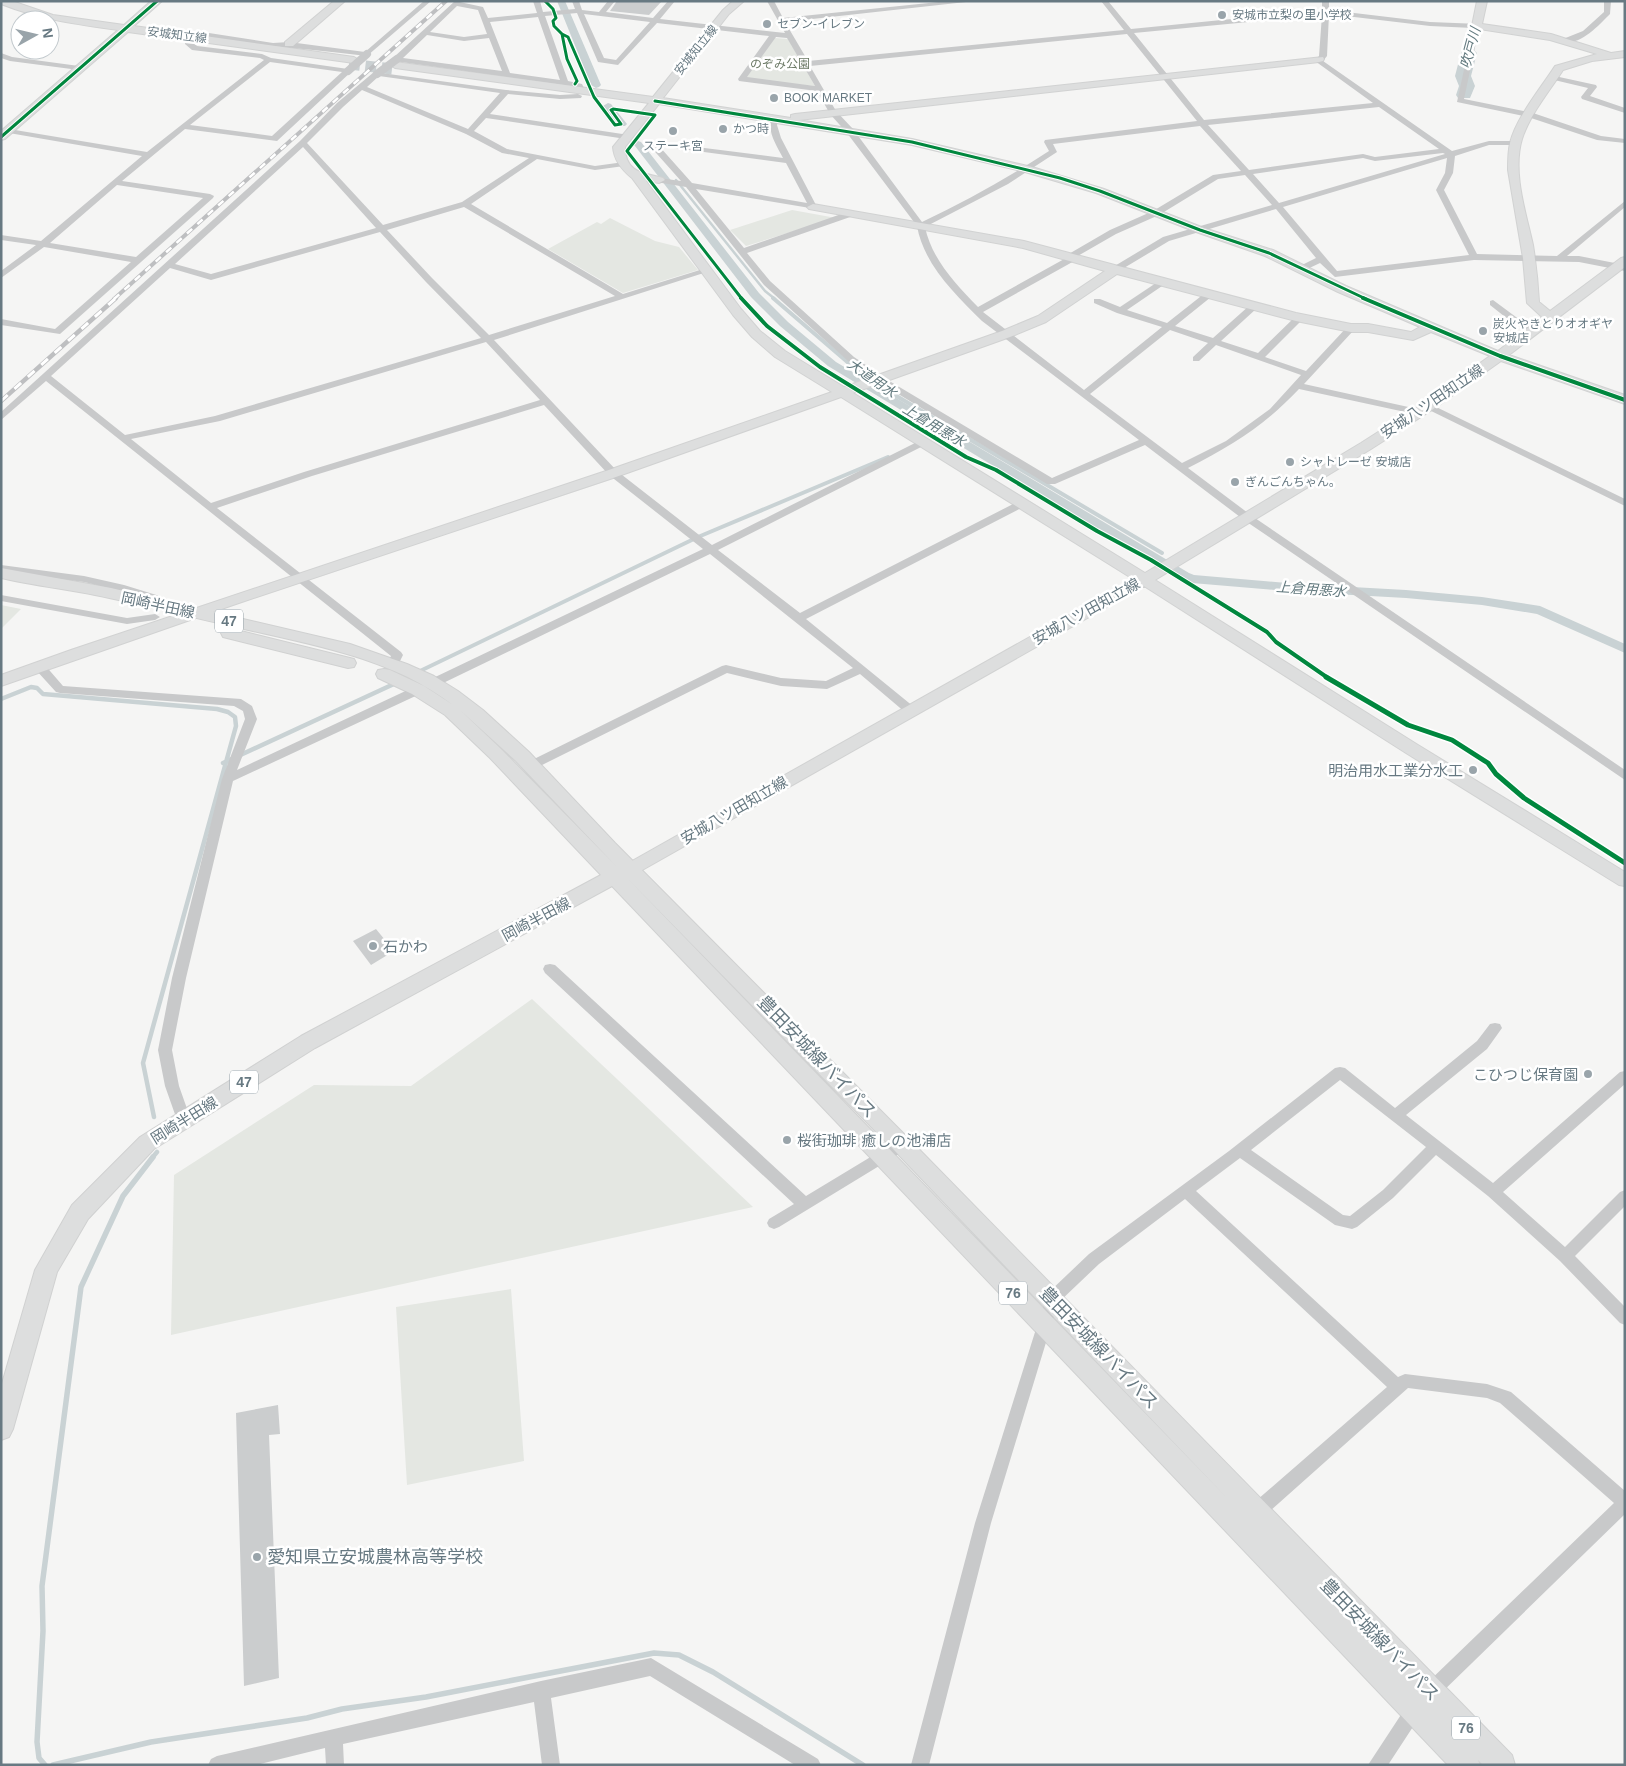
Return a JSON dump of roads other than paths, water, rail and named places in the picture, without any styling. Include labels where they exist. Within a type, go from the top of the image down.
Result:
[{"type":"main road","name":"岡崎半田線","points":[[6,583],[165,615],[336,660],[426,687],[469,707],[532,765],[550,788],[601,841],[622,873]]},
{"type":"main road","name":"岡崎半田線","points":[[165,615],[194,612],[302,636],[393,664],[417,674],[426,687],[450,711],[622,873]]},
{"type":"main road","name":"岡崎半田線","points":[[1,1429],[46,1270],[80,1212],[147,1143],[308,1042],[622,873]]},
{"type":"main road","name":"豊田安城線バイパス","points":[[622,873],[902,1144],[1256,1512],[1422,1700],[1467,1765]]},
{"type":"main road","name":"豊田安城線バイパス","points":[[622,873],[652,915],[690,958],[749,1017],[881,1157],[1045,1326],[1422,1700],[1502,1765]]},
{"type":"street","name":"安城知立線","points":[[3,1],[30,12],[52,18],[124,31],[350,65]]},
{"type":"street","points":[[4,133],[157,1]]},
{"type":"street","points":[[289,44],[340,1]]},
{"type":"street","points":[[183,126],[274,140],[350,65],[367,54],[428,1]]},
{"type":"street","points":[[536,1],[565,83]]},
{"type":"street","points":[[574,1],[601,60],[618,63],[672,1]]},
{"type":"street","points":[[602,13],[612,1]]},
{"type":"street","name":"安城知立線","points":[[626,137],[726,12],[740,1]]},
{"type":"street","points":[[770,1],[833,112],[850,131],[921,226],[921,234],[933,258],[978,312],[1248,518],[1625,776]]},
{"type":"street","points":[[781,20],[972,1]]},
{"type":"street","points":[[1104,1],[1202,122],[1277,205],[1335,274],[1474,257],[1579,259],[1622,265]]},
{"type":"street","points":[[774,119],[1319,59],[1323,56],[1326,1]]},
{"type":"street","points":[[1482,1],[1460,100],[1530,115],[1600,138],[1625,142]]},
{"type":"street","points":[[1566,41],[1586,33],[1608,13],[1607,1]]},
{"type":"street","points":[[1,416],[303,143],[340,105],[377,74],[394,64],[458,3],[481,8],[506,73]]},
{"type":"street","points":[[486,20],[577,11],[602,13],[653,22],[790,36]]},
{"type":"street","points":[[805,64],[1326,12],[1430,24],[1477,26],[1534,34],[1566,41],[1625,60]]},
{"type":"street","name":"安城知立線","points":[[60,26],[124,31]]},
{"type":"street","points":[[426,33],[464,39],[491,36]]},
{"type":"street","points":[[350,65],[269,60],[262,56],[195,48],[191,40],[209,35],[273,45],[289,44],[367,54]]},
{"type":"street","points":[[773,35],[742,79],[820,89]]},
{"type":"street","points":[[1550,317],[1533,303],[1529,258],[1520,211],[1514,162],[1515,144],[1520,130],[1559,68],[1573,62],[1625,54]]},
{"type":"street","points":[[1,55],[10,59],[79,68]]},
{"type":"street","points":[[1319,59],[1319,61],[1448,152],[1451,167],[1448,179],[1440,190],[1474,257]]},
{"type":"street","points":[[1,275],[43,244],[183,126],[269,60]]},
{"type":"street","points":[[394,64],[506,73],[514,77],[579,86],[579,93]]},
{"type":"street","points":[[394,64],[579,93],[627,103],[655,101],[850,131],[920,143],[1028,169],[1100,191],[1200,230],[1269,253],[1430,328],[1500,356],[1625,400]]},
{"type":"street","points":[[377,74],[564,98],[579,93]]},
{"type":"street","points":[[1553,78],[1593,87],[1585,97],[1625,111]]},
{"type":"street","points":[[361,87],[469,132],[505,151],[595,168],[624,164]]},
{"type":"street","points":[[469,132],[506,92]]},
{"type":"street","points":[[921,226],[992,191],[1028,169],[1053,152],[1048,142],[1202,122],[1381,104]]},
{"type":"street","points":[[485,116],[626,137],[619,147],[618,153],[624,164],[636,176],[756,334],[780,354],[847,390],[922,442],[1023,503],[1412,749],[1625,880]]},
{"type":"street","points":[[774,119],[773,125],[776,138],[813,207]]},
{"type":"street","points":[[4,133],[149,155]]},
{"type":"street","points":[[303,143],[384,228],[429,280],[487,338],[613,473],[799,618],[910,710]]},
{"type":"street","points":[[790,161],[652,143],[688,184],[767,283],[851,359],[878,379],[1051,482],[1146,441]]},
{"type":"street","points":[[194,612],[300,579],[613,473],[1006,334],[1042,319],[1116,269],[1166,239],[1448,152],[1489,143],[1515,144]]},
{"type":"street","points":[[978,312],[1113,232],[1156,212],[1216,177],[1363,156],[1375,159],[1448,152]]},
{"type":"street","points":[[170,265],[211,277],[384,228],[465,204],[534,158]]},
{"type":"street","points":[[636,176],[1024,246],[1072,257],[1208,295],[1352,328],[1368,328],[1414,336],[1430,328]]},
{"type":"street","points":[[1,322],[57,332],[210,196],[116,183]]},
{"type":"street","points":[[1560,258],[1625,203]]},
{"type":"street","points":[[465,204],[621,296]]},
{"type":"street","points":[[741,252],[850,214]]},
{"type":"street","points":[[1,237],[136,260]]},
{"type":"street","points":[[1301,269],[1321,259]]},
{"type":"street","name":"安城八ツ田知立線","points":[[622,873],[1159,569],[1179,560],[1423,409],[1500,356],[1622,265]]},
{"type":"street","points":[[123,438],[217,419],[706,270]]},
{"type":"street","points":[[1120,311],[1162,282]]},
{"type":"street","points":[[1085,394],[1208,295]]},
{"type":"street","points":[[1097,301],[1120,311],[1307,374]]},
{"type":"street","points":[[1493,303],[1517,322],[1534,330]]},
{"type":"street","points":[[1196,359],[1253,306]]},
{"type":"street","points":[[1260,357],[1300,317]]},
{"type":"street","points":[[1181,468],[1229,442],[1273,411],[1352,328]]},
{"type":"street","points":[[45,376],[397,655],[393,664]]},
{"type":"street","points":[[1296,385],[1423,409],[1625,503]]},
{"type":"street","points":[[209,507],[318,471],[546,401]]},
{"type":"street","points":[[228,779],[426,687],[711,550],[922,442]]},
{"type":"street","points":[[799,618],[1023,503]]},
{"type":"street","points":[[1,568],[84,579],[124,588],[162,600],[165,615],[40,667],[1,681]]},
{"type":"street","points":[[40,667],[60,689],[237,702],[248,709],[251,719],[228,779],[179,978],[165,1050],[172,1086],[184,1120]]},
{"type":"street","points":[[532,765],[726,670],[781,682],[826,685],[861,669]]},
{"type":"street","points":[[550,969],[804,1204]]},
{"type":"street","points":[[1395,1116],[1482,1045],[1495,1028]]},
{"type":"street","points":[[920,1765],[983,1523],[1052,1299],[1088,1264],[1340,1072],[1493,1192],[1565,1256],[1625,1318]]},
{"type":"street","points":[[1493,1192],[1625,1076]]},
{"type":"street","points":[[774,1222],[902,1144]]},
{"type":"street","points":[[1240,1150],[1340,1221],[1352,1223],[1388,1194],[1435,1147]]},
{"type":"street","points":[[1186,1191],[1398,1387]]},
{"type":"street","points":[[1565,1256],[1625,1196]]},
{"type":"street","points":[[1256,1512],[1405,1381],[1487,1391],[1504,1397],[1625,1502],[1422,1700],[1377,1765]]},
{"type":"street","points":[[217,1765],[540,1690],[651,1667],[812,1765]]},
{"type":"street","points":[[540,1690],[551,1765]]},
{"type":"street","points":[[334,1737],[335,1765]]},
{"type":"waterway","name":"上倉用悪水","points":[[561,1],[596,85]]},
{"type":"waterway","name":"吹戸川","points":[[1464,95],[1467,86],[1463,76],[1469,53]]},
{"type":"waterway","name":"上倉用悪水","points":[[608,106],[622,124]]},
{"type":"waterway","name":"上倉用悪水","points":[[638,144],[755,295],[784,324],[832,364],[1185,576],[1192,579],[1298,588],[1406,594],[1482,601],[1540,610],[1625,649]]},
{"type":"waterway","name":"大道用水","points":[[676,180],[765,291],[775,299]]},
{"type":"waterway","name":"大道用水","points":[[773,298],[866,378],[1162,553]]},
{"type":"waterway","points":[[418,672],[698,537],[888,457]]},
{"type":"waterway","points":[[226,762],[396,683]]},
{"type":"waterway","points":[[1,699],[31,687],[37,688],[43,694],[217,709],[228,712],[235,717],[236,726],[226,762]]},
{"type":"waterway","points":[[154,1117],[143,1063],[226,762]]},
{"type":"waterway","points":[[152,1158],[157,1152]]},
{"type":"waterway","points":[[45,1765],[39,1758],[37,1742],[43,1631],[42,1586],[81,1287],[123,1196],[153,1157]]},
{"type":"waterway","points":[[53,1765],[151,1742],[307,1718],[342,1709],[426,1697],[654,1653],[679,1655],[713,1672],[863,1765]]},
{"type":"tunnel","points":[[349,64],[392,69]]},
{"type":"railway","points":[[114,299],[446,1]]},
{"type":"railway","points":[[1,401],[116,298]]},
{"type":"place","name":"安城市立梨の里小学校","points":[[1222,15]]},
{"type":"place","name":"セブン-イレブン","points":[[767,24]]},
{"type":"place","name":"BOOK MARKET","points":[[774,98]]},
{"type":"place","name":"かつ時","points":[[723,129]]},
{"type":"place","name":"ステーキ宮","points":[[673,131]]},
{"type":"place","name":"炭火やきとりオオギヤ 安城店","points":[[1483,331]]},
{"type":"place","name":"シャトレーゼ 安城店","points":[[1290,462]]},
{"type":"place","name":"ぎんごんちゃん。","points":[[1235,482]]},
{"type":"place","name":"明治用水工業分水工","points":[[1473,770]]},
{"type":"place","name":"石かわ","points":[[373,946]]},
{"type":"place","name":"こひつじ保育園","points":[[1588,1074]]},
{"type":"place","name":"桜街珈琲 癒しの池浦店","points":[[787,1140]]},
{"type":"place","name":"愛知県立安城農林高等学校","points":[[257,1557]]},
{"type":"park label","name":"のぞみ公園","points":[[780,64]]}]
